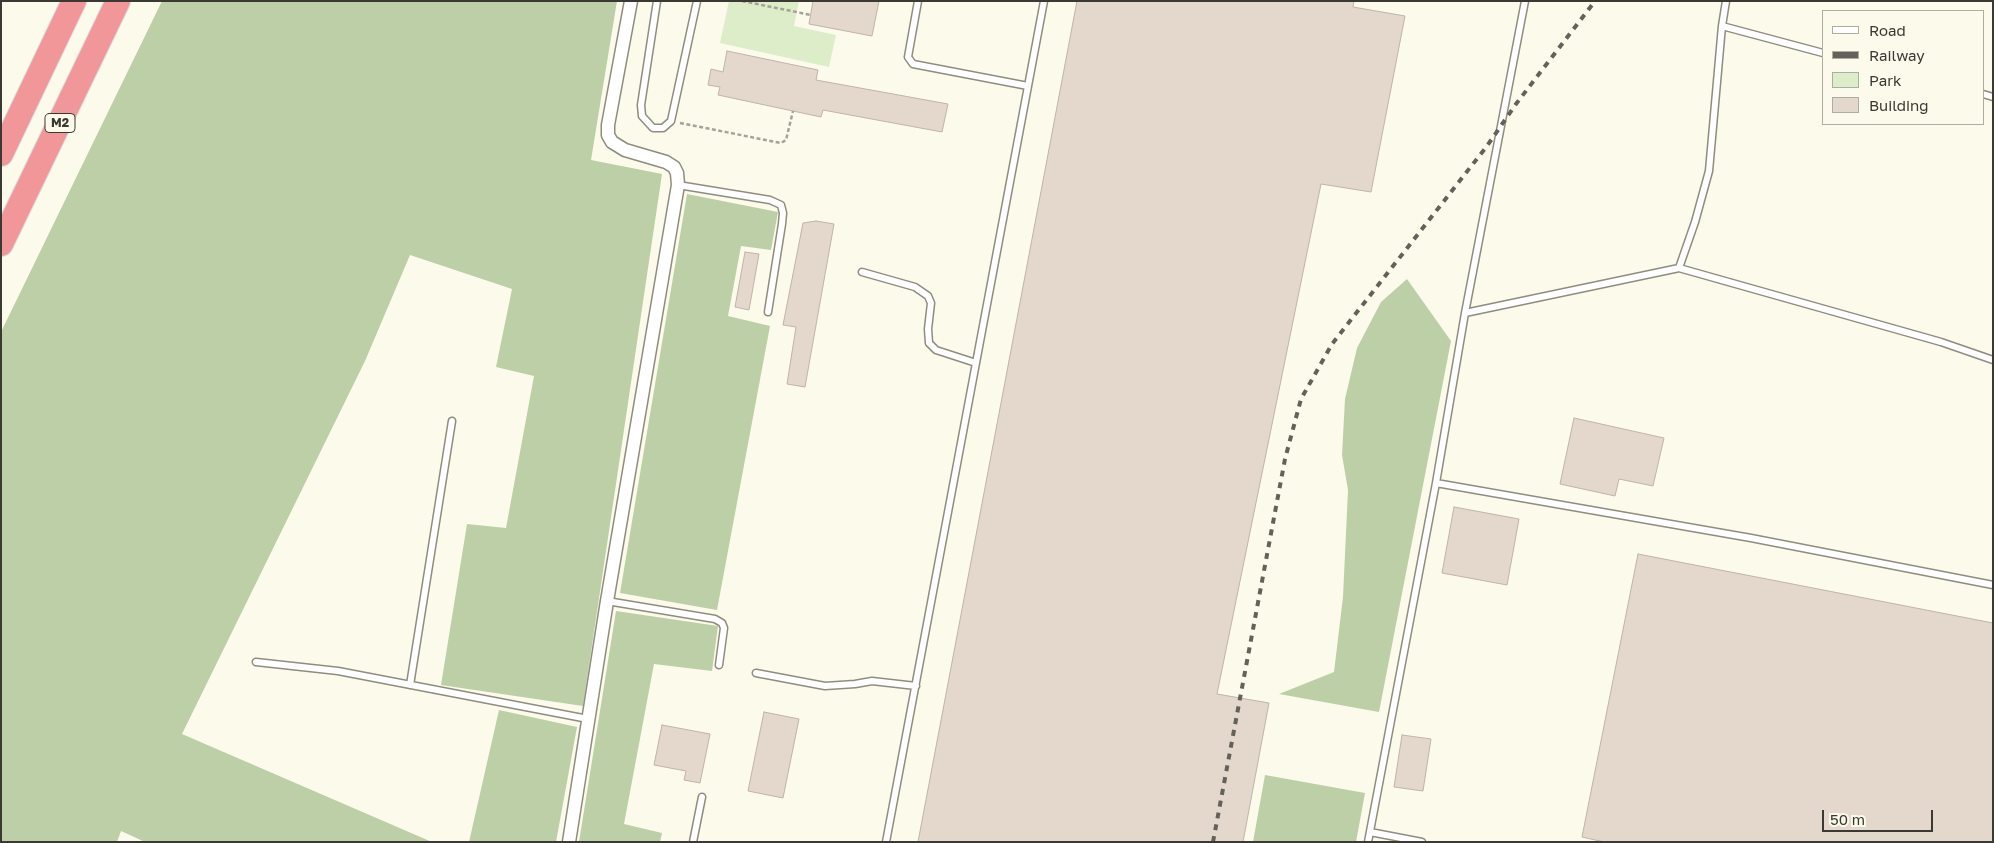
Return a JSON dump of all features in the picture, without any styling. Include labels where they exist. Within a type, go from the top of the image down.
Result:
[{"type":"highway","points":[[1,154],[74,1]]},
{"type":"highway","name":"M2","points":[[1,244],[118,1]]},
{"type":"street","points":[[569,842],[607,602],[678,185],[677,173],[674,167],[666,162],[625,150],[612,142],[608,135],[608,125],[631,1]]},
{"type":"lane","points":[[658,1],[641,104],[642,116],[646,123],[654,128],[663,128],[671,121],[697,1]]},
{"type":"lane","points":[[918,1],[908,58],[913,64],[1028,86]]},
{"type":"lane","points":[[886,842],[1044,1]]},
{"type":"lane","points":[[1368,842],[1436,484],[1465,312],[1525,1]]},
{"type":"lane","points":[[1679,268],[1695,222],[1709,171],[1726,1]]},
{"type":"lane","points":[[1722,26],[1822,52]]},
{"type":"lane","points":[[678,185],[770,200],[781,206],[783,213],[782,224],[768,312]]},
{"type":"lane","points":[[1465,312],[1679,268],[1941,342],[1993,360]]},
{"type":"lane","points":[[862,272],[914,287],[928,296],[931,303],[928,329],[929,343],[936,350],[976,363]]},
{"type":"lane","points":[[410,685],[452,421]]},
{"type":"lane","points":[[1436,484],[1751,538],[1993,585]]},
{"type":"lane","points":[[607,602],[715,619],[722,623],[724,628],[719,665]]},
{"type":"lane","points":[[256,662],[338,671],[588,719]]},
{"type":"lane","points":[[756,673],[825,686],[872,681],[916,686]]},
{"type":"lane","points":[[693,842],[702,797]]},
{"type":"lane","points":[[1370,832],[1422,842]]},
{"type":"path","points":[[742,1],[811,15]]},
{"type":"path","points":[[671,121],[697,128],[781,143],[786,140],[793,111]]},
{"type":"green space","points":[[162,1],[617,1],[591,160],[662,174],[583,706],[441,685],[467,524],[506,528],[534,376],[496,367],[512,289],[410,255],[365,361],[182,734],[432,842],[145,842],[121,831],[117,842],[1,842],[1,332]]},
{"type":"green space","points":[[729,1],[799,1],[794,26],[836,35],[829,67],[720,43]]},
{"type":"green space","points":[[687,194],[778,212],[771,250],[741,246],[728,316],[770,326],[717,610],[620,593]]},
{"type":"green space","points":[[1407,279],[1451,341],[1379,712],[1279,694],[1334,672],[1343,597],[1348,490],[1342,455],[1345,399],[1357,348],[1381,302]]},
{"type":"green space","points":[[616,611],[718,626],[712,671],[654,664],[624,824],[662,833],[660,842],[579,842]]},
{"type":"green space","points":[[499,710],[577,727],[556,842],[469,842]]},
{"type":"green space","points":[[1265,775],[1365,793],[1356,842],[1253,842]]},
{"type":"building","points":[[813,1],[879,1],[872,36],[809,24]]},
{"type":"building","points":[[1077,1],[1354,1],[1353,7],[1405,16],[1371,192],[1321,184],[1217,694],[1269,703],[1243,842],[918,842]]},
{"type":"building","points":[[727,51],[818,70],[816,80],[948,104],[942,132],[823,110],[821,117],[718,95],[720,87],[708,85],[711,69],[723,72]]},
{"type":"building","points":[[816,221],[834,224],[805,387],[787,384],[796,327],[783,325],[803,223]]},
{"type":"building","points":[[745,252],[759,254],[749,310],[735,307]]},
{"type":"building","points":[[1574,418],[1664,438],[1653,486],[1619,479],[1615,496],[1560,484]]},
{"type":"building","points":[[1454,507],[1519,519],[1507,585],[1442,573]]},
{"type":"building","points":[[1638,554],[1993,623],[1993,842],[1604,842],[1582,837]]},
{"type":"building","points":[[764,712],[799,719],[783,798],[748,791]]},
{"type":"building","points":[[662,725],[710,734],[700,783],[684,780],[686,771],[654,765]]},
{"type":"building","points":[[1402,735],[1431,739],[1423,791],[1394,787]]},
{"type":"railway","points":[[1213,842],[1285,459],[1301,399],[1332,344],[1487,146],[1516,104],[1595,1]]}]
